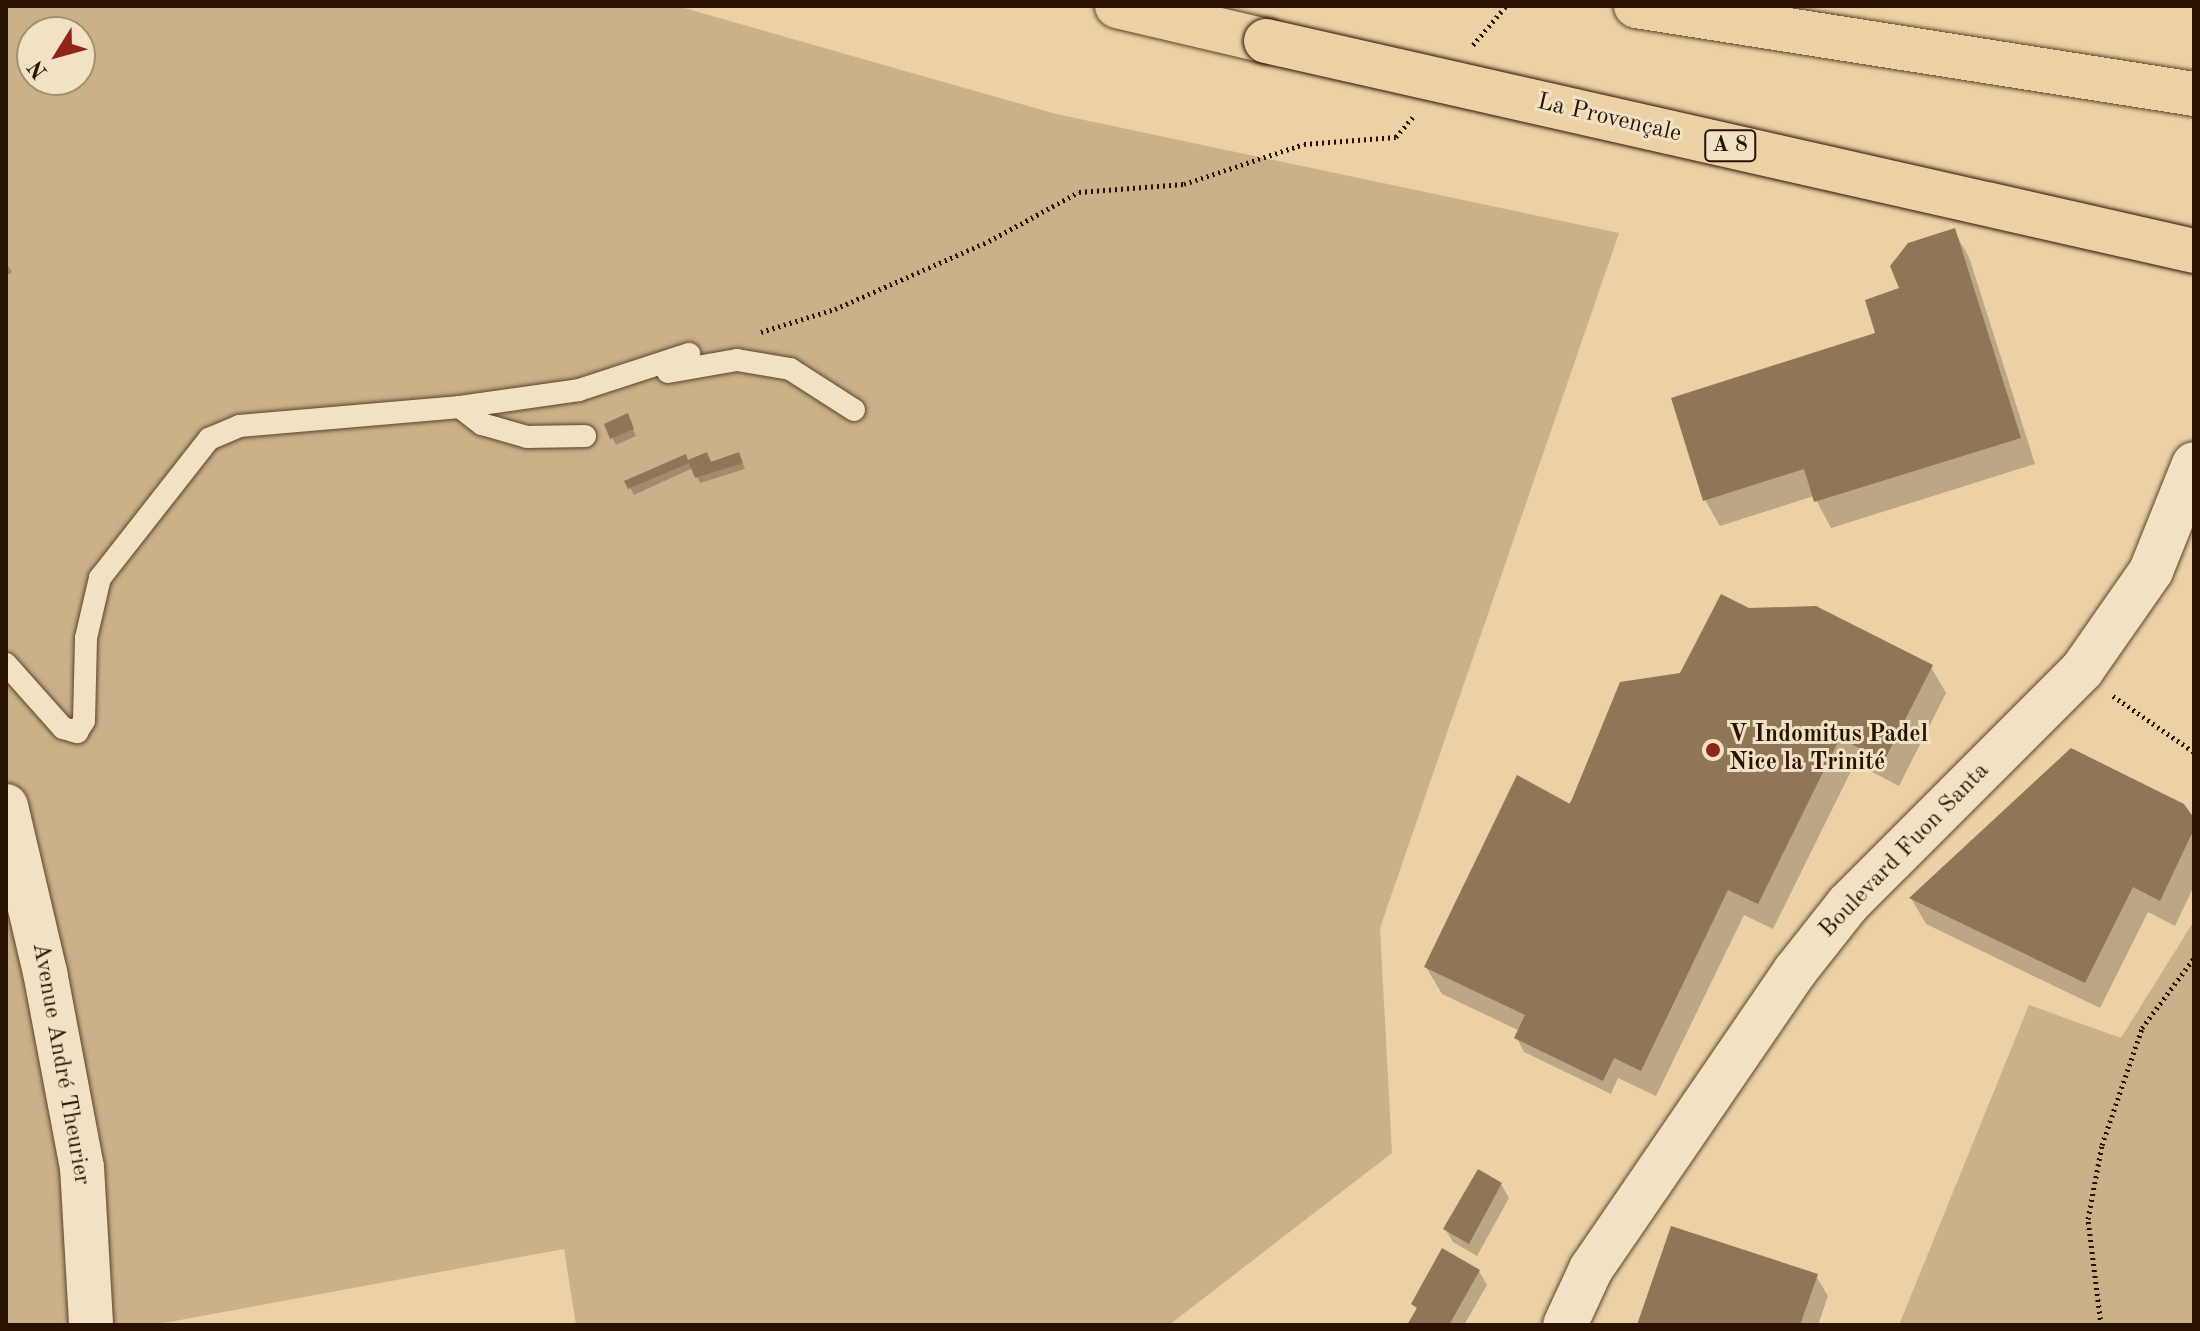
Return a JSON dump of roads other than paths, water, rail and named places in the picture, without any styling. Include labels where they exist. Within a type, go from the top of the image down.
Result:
[{"type":"highway","name":"La Provençale","points":[[1117,6],[2194,251]]},
{"type":"highway","points":[[1636,6],[2194,94]]},
{"type":"street","name":"Boulevard Fuon Santa","points":[[1565,1325],[1591,1269],[1795,971],[1848,904],[2082,670],[2151,571],[2194,464]]},
{"type":"street","name":"Avenue André Theurier","points":[[6,806],[45,972],[82,1167],[91,1325]]},
{"type":"lane","points":[[6,664],[63,728],[77,732],[84,721],[86,638],[100,578],[209,439],[239,426],[460,407],[579,390],[689,354]]},
{"type":"lane","points":[[643,371],[670,372],[737,360],[790,369],[854,410]]},
{"type":"lane","points":[[460,407],[482,424],[527,437],[585,436]]},
{"type":"place","name":"V Indomitus Padel Nice la Trinité","points":[[1713,750]]}]
